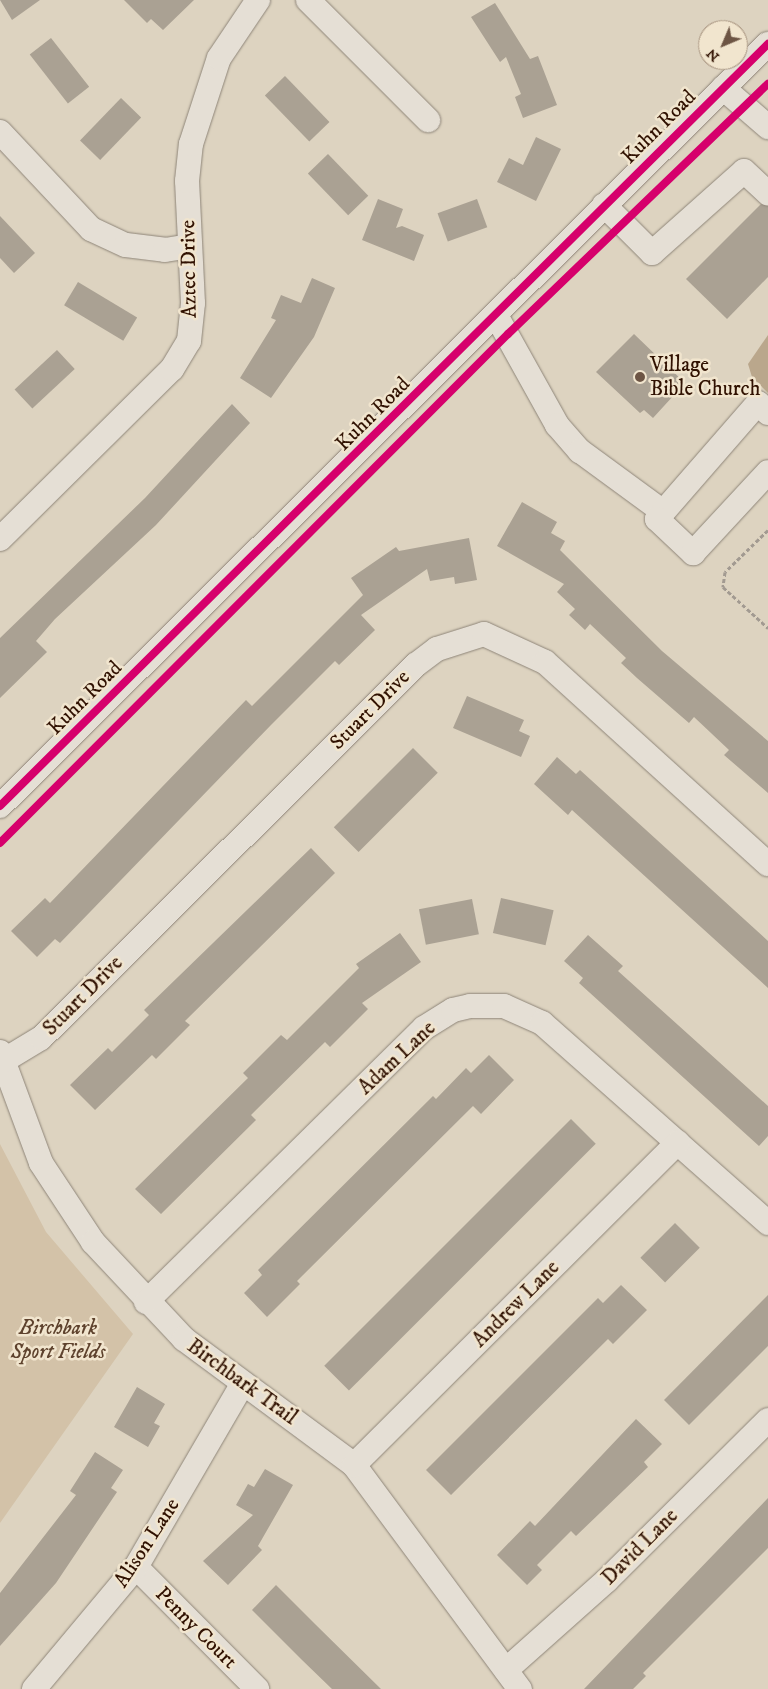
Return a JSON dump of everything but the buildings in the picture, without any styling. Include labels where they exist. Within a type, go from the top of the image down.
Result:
[{"type":"street","name":"Aztec Drive","points":[[0,539],[182,354],[189,341],[193,302],[187,181],[200,108],[219,58],[258,0]]},
{"type":"street","points":[[308,0],[428,120]]},
{"type":"street","name":"Kuhn Road","points":[[0,806],[497,317],[604,205],[768,44]]},
{"type":"street","points":[[723,88],[768,127]]},
{"type":"street","points":[[0,132],[91,229],[126,245],[165,250],[190,246]]},
{"type":"street","points":[[604,205],[652,252],[744,171],[768,193]]},
{"type":"street","points":[[497,317],[557,425],[580,452],[662,511]]},
{"type":"street","points":[[768,413],[758,404],[662,511],[657,519],[693,553],[768,472]]},
{"type":"street","name":"Stuart Drive","points":[[2,1056],[41,1038],[417,664],[437,650],[484,634],[545,662],[768,864]]},
{"type":"street","name":"Adam Lane","points":[[146,1302],[424,1028],[453,1010],[504,1006],[542,1022],[768,1223]]},
{"type":"street","name":"Birchbark Trail","points":[[2,1056],[27,1132],[58,1193],[93,1242],[146,1302],[242,1385],[354,1465],[520,1689]]},
{"type":"street","name":"Andrew Lane","points":[[354,1465],[678,1142]]},
{"type":"street","name":"Alison Lane","points":[[34,1689],[136,1568],[242,1385]]},
{"type":"street","name":"David Lane","points":[[506,1670],[607,1580],[768,1420]]},
{"type":"street","name":"Penny Court","points":[[136,1568],[257,1689]]},
{"type":"path","points":[[768,530],[726,572],[723,587],[768,628]]},
{"type":"green space","name":"Birchbark Sport Fields","points":[[0,1144],[46,1232],[133,1334],[0,1523]]},
{"type":"shaded area","points":[[768,335],[768,393],[752,377],[748,364]]},
{"type":"cycle path","points":[[0,806],[768,44]]},
{"type":"cycle path","points":[[0,843],[508,334],[768,84]]},
{"type":"place","name":"Village Bible Church","points":[[640,377]]}]
